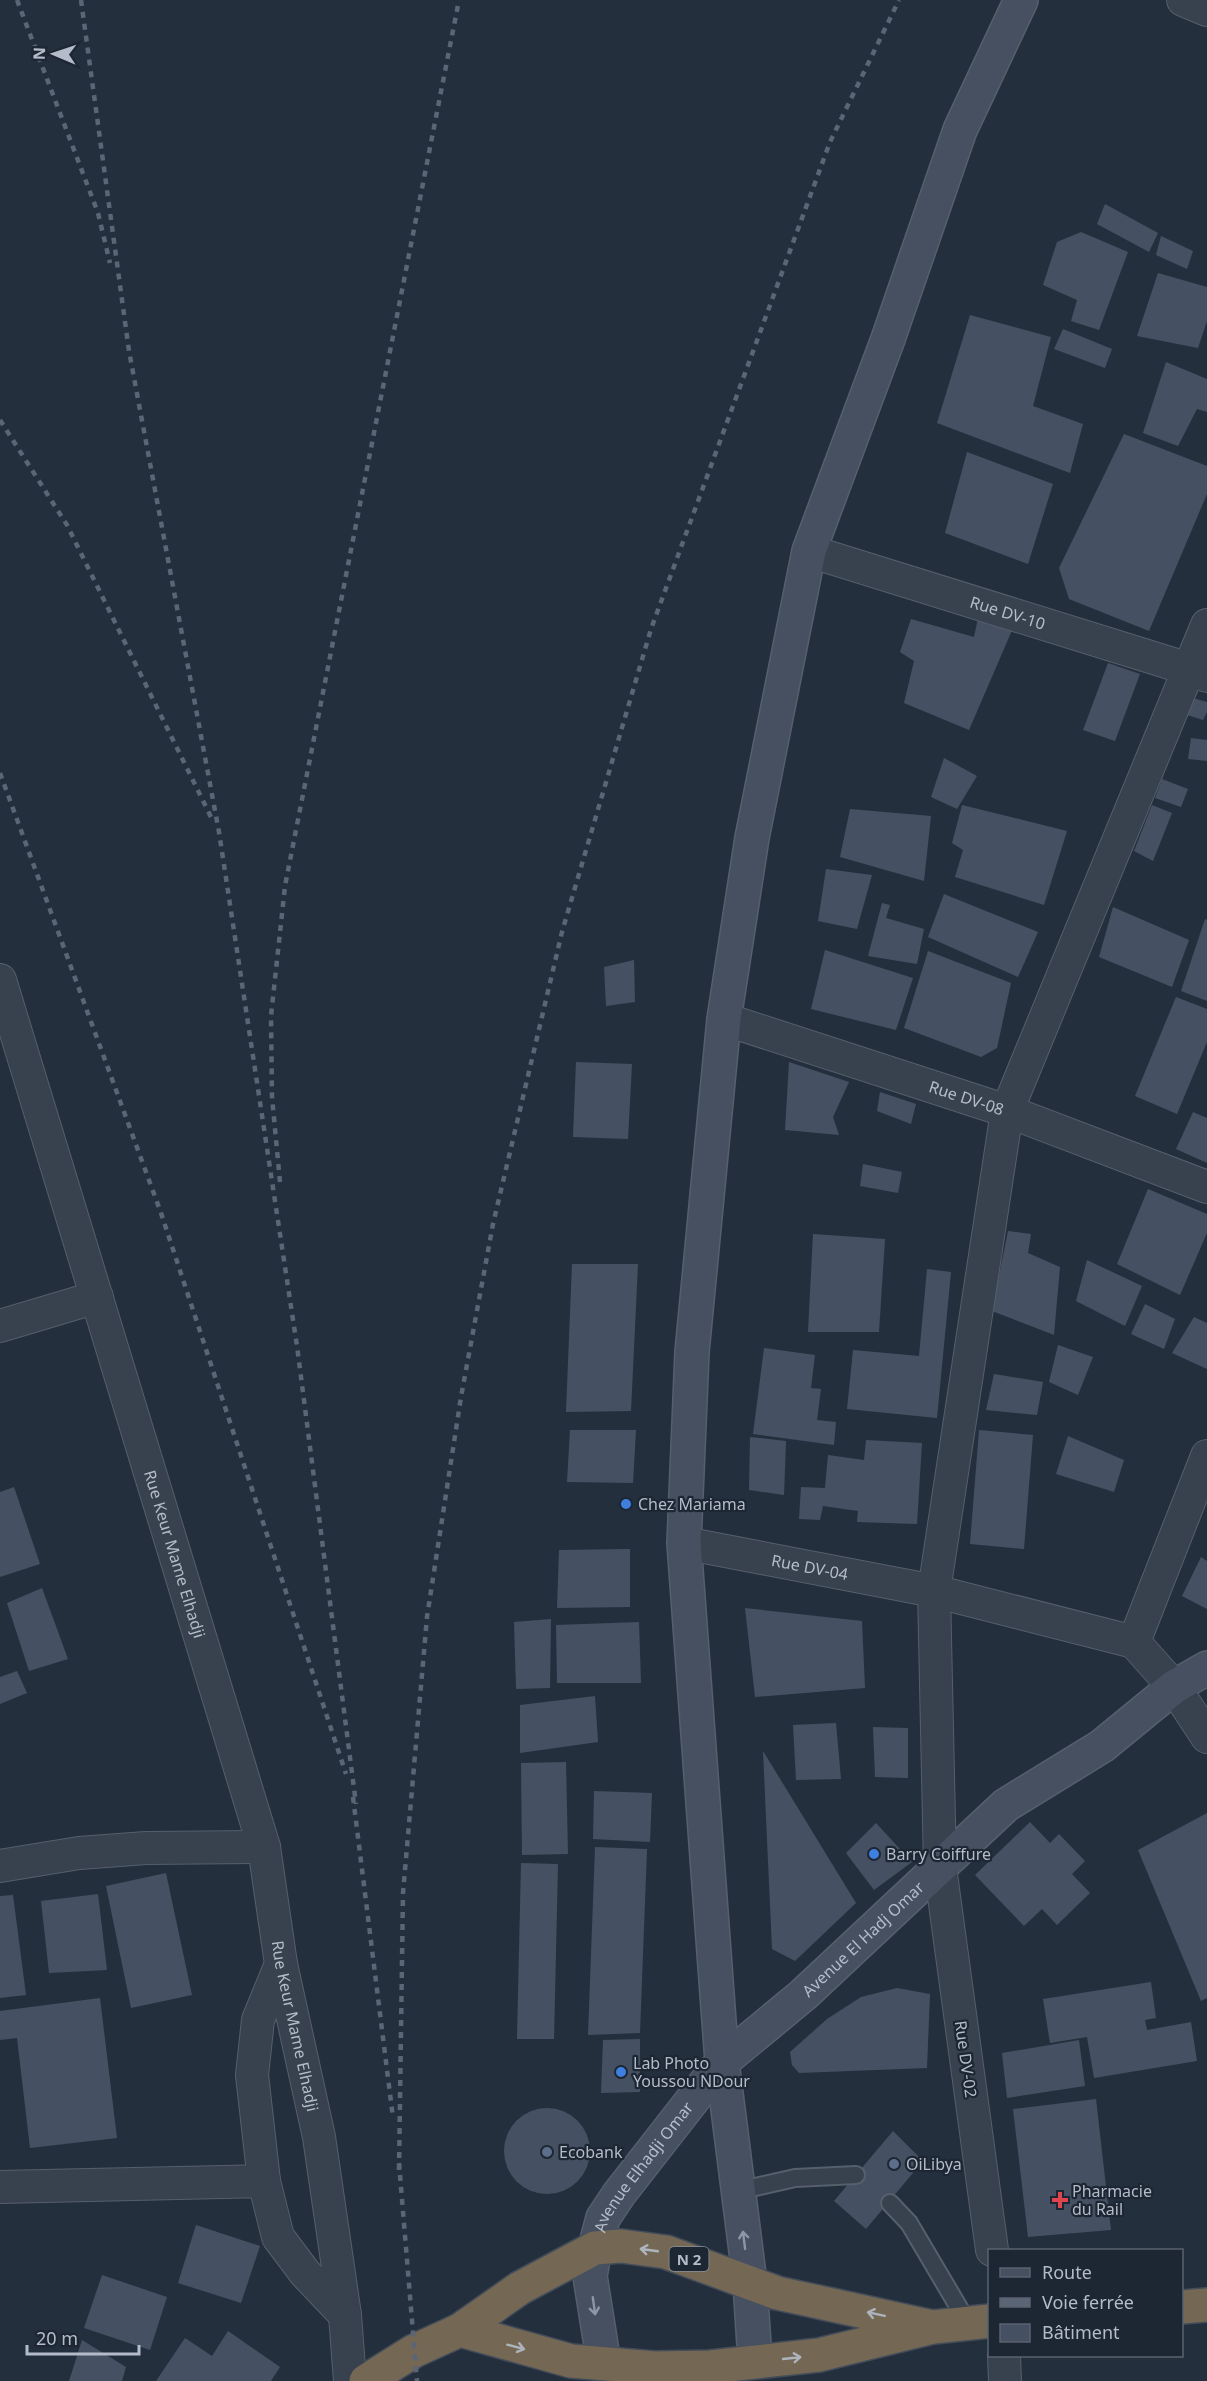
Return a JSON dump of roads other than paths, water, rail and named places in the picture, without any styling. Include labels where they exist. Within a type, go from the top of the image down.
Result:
[{"type":"highway","name":"N 2","points":[[366,2381],[414,2351],[460,2330],[520,2288],[595,2248],[621,2246],[666,2252],[710,2266],[777,2293],[933,2327]]},
{"type":"highway","points":[[1183,2307],[1207,2305]]},
{"type":"highway","name":"N 2","points":[[460,2330],[571,2361],[713,2374],[755,2361],[819,2355],[933,2327],[979,2322]]},
{"type":"street","points":[[755,2361],[750,2283],[722,2062],[684,1543],[692,1352],[724,1018],[752,838],[809,551],[888,339],[960,130],[1021,0]]},
{"type":"street","points":[[1183,0],[1207,10]]},
{"type":"street","name":"Rue DV-10","points":[[809,551],[1198,673]]},
{"type":"street","name":"Rue DV-02","points":[[992,2249],[940,1868],[934,1591],[1007,1111],[1198,673],[1207,625]]},
{"type":"street","name":"Rue Keur Mame Elhadji","points":[[0,980],[264,1847],[281,1964],[319,2137],[345,2315],[350,2381]]},
{"type":"street","name":"Rue DV-08","points":[[724,1018],[1007,1111],[1207,1186]]},
{"type":"street","points":[[0,1326],[97,1297]]},
{"type":"street","points":[[1207,1456],[1134,1641],[1174,1687],[1207,1737]]},
{"type":"street","name":"Rue DV-04","points":[[684,1543],[934,1591],[1134,1641]]},
{"type":"street","name":"Avenue El Hadj Omar","points":[[722,2062],[802,1995],[1006,1805],[1102,1746],[1174,1687],[1207,1668]]},
{"type":"street","points":[[0,1866],[79,1853],[135,1848],[264,1847]]},
{"type":"street","points":[[281,1964],[258,2020],[252,2075],[264,2181],[278,2237],[305,2273],[345,2315]]},
{"type":"street","name":"Avenue Elhadji Omar","points":[[604,2364],[590,2276],[603,2218],[619,2194],[722,2062]]},
{"type":"street","points":[[0,2187],[264,2181]]},
{"type":"street","points":[[1004,2357],[1005,2381]]},
{"type":"lane","points":[[738,2191],[795,2178],[856,2175]]},
{"type":"lane","points":[[890,2203],[909,2223],[979,2322]]},
{"type":"railway","points":[[17,0],[98,213],[110,263]]},
{"type":"railway","points":[[81,0],[129,351],[219,832],[297,1346],[356,1804]]},
{"type":"railway","points":[[280,1182],[272,1097],[271,1016],[285,886],[459,0]]},
{"type":"railway","points":[[399,2170],[403,1893],[427,1617],[461,1397],[493,1224],[562,932],[651,629],[830,142],[899,0]]},
{"type":"railway","points":[[0,420],[67,525],[211,817]]},
{"type":"railway","points":[[0,773],[161,1213],[346,1774]]},
{"type":"railway","points":[[353,1797],[393,2118]]},
{"type":"railway","points":[[399,2163],[417,2381]]},
{"type":"place","name":"Chez Mariama","points":[[626,1504]]},
{"type":"place","name":"Barry Coiffure","points":[[874,1854]]},
{"type":"place","name":"Lab Photo Youssou NDour","points":[[621,2072]]},
{"type":"place","name":"Ecobank","points":[[547,2152]]},
{"type":"place","name":"OiLibya","points":[[894,2164]]},
{"type":"place","name":"Pharmacie du Rail","points":[[1060,2200]]}]
